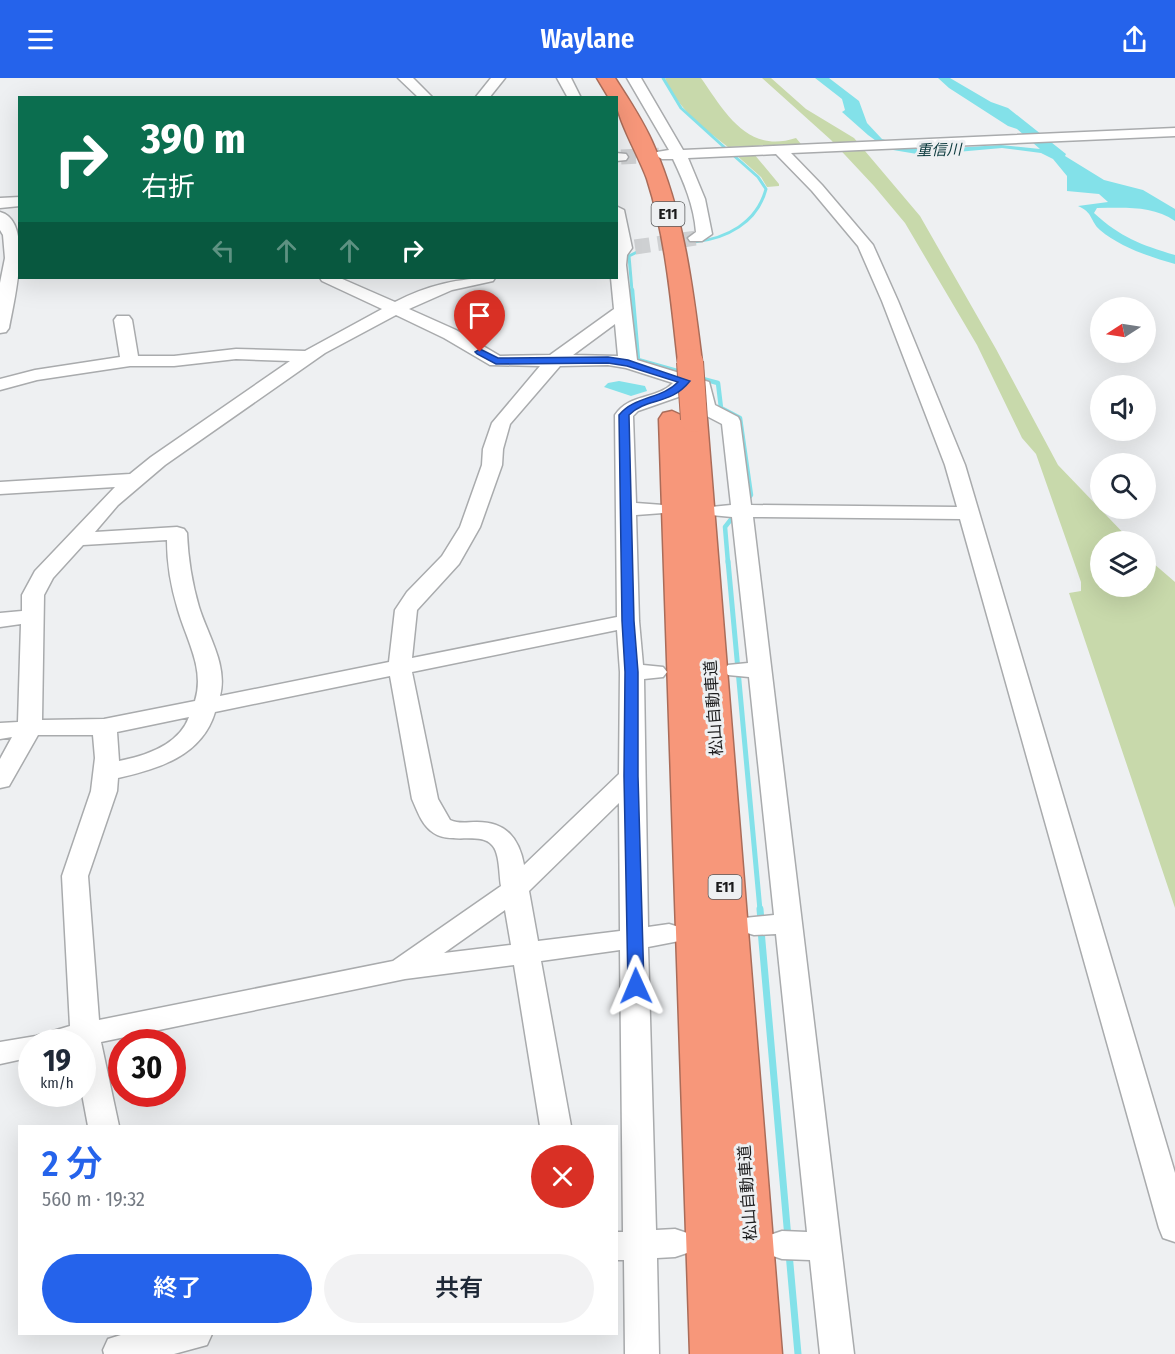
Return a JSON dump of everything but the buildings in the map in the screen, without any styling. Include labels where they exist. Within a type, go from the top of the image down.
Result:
[{"type":"highway","points":[[591,78],[603,96]]},
{"type":"highway","name":"松山自動車道","points":[[606,78],[617,96]]},
{"type":"highway","name":"松山自動車道","points":[[618,97],[636,126],[653,165],[668,210],[678,260],[714,1354]]},
{"type":"highway","name":"松山自動車道","points":[[618,126],[648,209],[681,368]]},
{"type":"highway","name":"松山自動車道","points":[[683,419],[758,1354]]},
{"type":"street","points":[[405,78],[425,96]]},
{"type":"street","points":[[483,96],[498,78]]},
{"type":"street","points":[[564,78],[574,96]]},
{"type":"street","points":[[634,78],[642,89],[670,155],[693,190],[704,228],[704,234],[696,238]]},
{"type":"street","points":[[670,155],[1175,132]]},
{"type":"street","points":[[780,150],[818,188],[865,245],[890,301],[955,465],[1175,1227]]},
{"type":"street","points":[[0,203],[18,201]]},
{"type":"street","points":[[0,217],[11,235],[13,258],[0,328]]},
{"type":"street","points":[[618,223],[623,256],[622,310],[628,363]]},
{"type":"street","points":[[330,279],[450,334],[496,361],[608,360],[681,368],[703,386],[706,408],[731,421],[743,512],[748,670],[789,924],[837,1354]]},
{"type":"street","points":[[0,780],[30,728],[33,596],[43,576],[111,501],[158,461],[309,356],[394,309],[448,286],[482,279]]},
{"type":"street","points":[[556,1125],[508,849],[499,837],[485,832],[457,832],[443,828],[428,810],[400,667],[406,610],[415,597],[451,560],[470,527],[492,465],[493,449],[501,423],[555,360],[622,310]]},
{"type":"street","points":[[123,320],[130,362]]},
{"type":"street","points":[[0,385],[35,375],[130,362],[174,361],[236,354],[309,356]]},
{"type":"street","points":[[642,1354],[628,1245],[635,939],[631,776],[643,672],[628,621],[624,415],[631,407],[674,392],[681,368]]},
{"type":"street","points":[[0,488],[135,480]]},
{"type":"street","points":[[627,509],[656,509]]},
{"type":"street","points":[[718,511],[970,513]]},
{"type":"street","points":[[76,539],[177,534],[182,584],[210,672],[210,694],[198,725],[188,738],[177,748],[131,768],[106,772]]},
{"type":"street","points":[[0,620],[33,616]]},
{"type":"street","points":[[0,731],[30,728],[104,727],[628,621]]},
{"type":"street","points":[[85,1029],[75,876],[104,791],[106,772],[104,727]]},
{"type":"street","points":[[401,970],[514,890],[631,776]]},
{"type":"street","points":[[754,925],[789,924]]},
{"type":"street","points":[[96,1032],[401,970],[669,934]]},
{"type":"street","points":[[0,1053],[18,1049]]},
{"type":"street","points":[[96,1087],[104,1125]]},
{"type":"street","points":[[628,1245],[675,1243]]},
{"type":"street","points":[[782,1245],[825,1247]]},
{"type":"street","points":[[119,1346],[189,1335]]},
{"type":"green space","points":[[665,78],[701,78],[729,116],[751,135],[764,140],[779,141],[796,138],[801,144],[728,147],[700,125],[684,108]]},
{"type":"green space","points":[[762,78],[771,78],[806,109],[854,138],[920,216],[996,349],[1058,465],[1090,498],[1090,519],[1110,519],[1121,531],[1090,531],[1090,597],[1156,597],[1156,566],[1175,582],[1175,908],[1069,593],[1081,591],[1081,582],[1036,454],[1022,438],[977,345],[905,223],[831,140]]},
{"type":"green space","points":[[735,154],[754,154],[779,186],[767,187],[761,177]]},
{"type":"water","name":"重信川","points":[[815,78],[829,78],[859,101],[867,123],[882,139],[920,150],[1001,145],[1040,149],[1017,129],[1008,126],[949,88],[938,78],[950,78],[991,102],[1008,108],[1066,154],[1065,156],[1104,180],[1143,190],[1175,209],[1175,221],[1157,212],[1137,208],[1097,208],[1094,213],[1132,239],[1175,255],[1175,264],[1126,246],[1100,230],[1089,214],[1078,206],[1108,202],[1099,194],[1067,191],[1067,176],[1053,159],[1041,153],[1002,148],[923,155],[887,149],[842,112],[845,110],[842,99]]},
{"type":"water","points":[[619,381],[645,386],[647,391],[631,396],[604,387],[608,383]]},
{"type":"waterway","points":[[663,78],[681,108],[724,147]]},
{"type":"waterway","points":[[694,242],[717,237],[739,227],[748,220],[762,201],[766,189],[758,177],[732,154]]},
{"type":"waterway","points":[[632,291],[629,256],[641,250]]},
{"type":"waterway","points":[[632,290],[638,360],[684,373]]},
{"type":"waterway","points":[[699,378],[718,383],[721,408],[740,418],[751,495],[746,502]]},
{"type":"waterway","points":[[728,563],[725,527],[736,513]]},
{"type":"waterway","points":[[728,561],[760,910]]},
{"type":"waterway","points":[[760,909],[761,921]]},
{"type":"waterway","points":[[761,930],[788,1238]]},
{"type":"waterway","points":[[789,1253],[798,1354]]},
{"type":"tunnel","points":[[621,157],[662,155]]},
{"type":"tunnel","points":[[635,247],[696,238]]},
{"type":"route","points":[[480,352],[496,361],[608,360],[628,363],[685,381],[674,392],[631,407],[624,415],[628,621],[632,672],[631,776],[636,986]]}]
